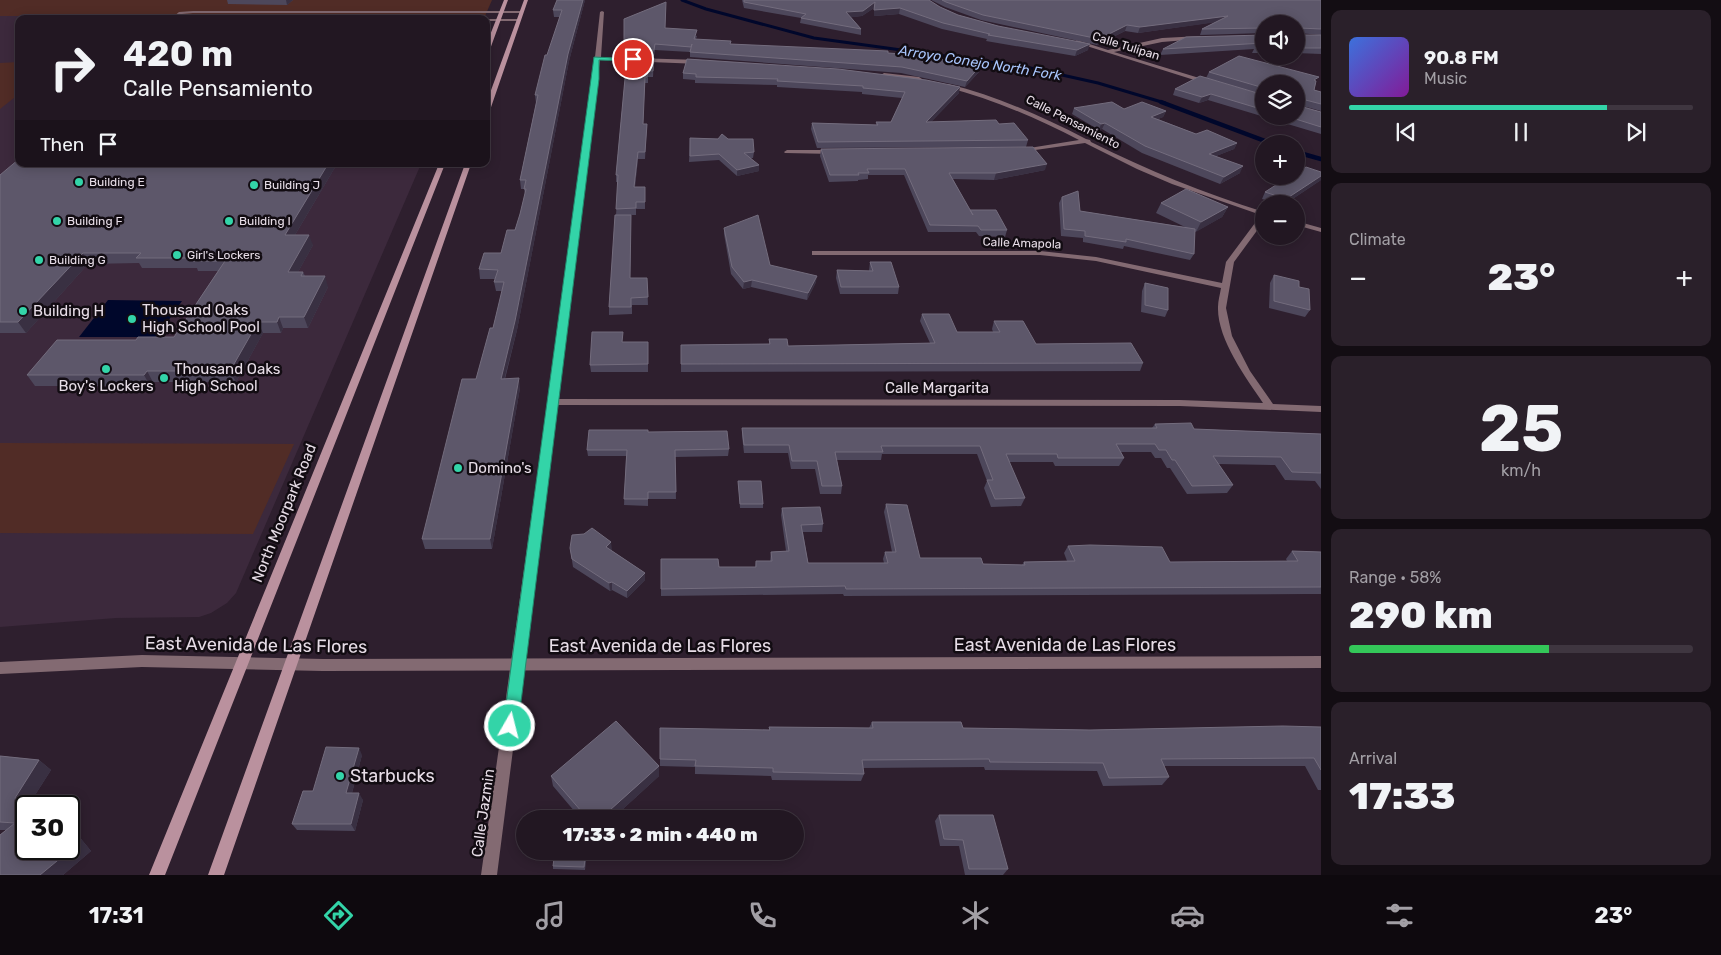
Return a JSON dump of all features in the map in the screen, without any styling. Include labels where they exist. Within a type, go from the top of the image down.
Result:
[{"type":"main road","points":[[490,42],[506,0]]},
{"type":"main road","points":[[490,102],[526,0]]},
{"type":"main road","name":"North Moorpark Road","points":[[157,875],[441,167]]},
{"type":"main road","points":[[216,875],[293,664],[467,167]]},
{"type":"street","points":[[177,15],[193,12],[521,12]]},
{"type":"street","name":"Calle Jazmin","points":[[489,875],[596,79],[596,58],[602,12]]},
{"type":"street","points":[[490,20],[519,20]]},
{"type":"street","points":[[1109,52],[1162,40],[1204,37]]},
{"type":"street","name":"Calle Tulipan","points":[[1069,41],[1214,84]]},
{"type":"street","points":[[596,58],[705,62]]},
{"type":"street","points":[[872,74],[930,82]]},
{"type":"street","name":"Calle Pensamiento","points":[[938,84],[1016,106],[1154,174],[1255,212]]},
{"type":"street","points":[[1014,151],[1052,148],[1088,141]]},
{"type":"street","points":[[788,152],[844,152]]},
{"type":"street","points":[[1305,226],[1321,230]]},
{"type":"street","points":[[1255,227],[1230,262],[1224,286],[1222,308],[1228,336],[1246,372],[1270,406]]},
{"type":"street","name":"Calle Amapola","points":[[815,253],[1040,253],[1096,258],[1224,286]]},
{"type":"street","name":"Calle Margarita","points":[[553,402],[1180,403],[1321,409]]},
{"type":"street","name":"East Avenida de Las Flores","points":[[0,668],[142,661],[293,664],[1321,662]]},
{"type":"shaded area","points":[[0,0],[492,0],[485,15],[0,16]]},
{"type":"shaded area","name":"Thousand Oaks High School","points":[[0,16],[15,16],[15,167],[420,167],[236,593],[227,603],[211,613],[199,617],[116,618],[0,627]]},
{"type":"shaded area","points":[[15,62],[15,97],[0,109],[0,63]]},
{"type":"shaded area","points":[[0,443],[294,444],[253,534],[0,533]]},
{"type":"water","name":"Thousand Oaks High School Pool","points":[[108,300],[182,301],[157,337],[79,337]]},
{"type":"building","points":[[557,0],[583,0],[568,54],[515,321],[501,379],[519,378],[490,539],[422,539],[462,379],[476,379],[490,328],[493,328],[504,282],[494,282],[498,270],[479,269],[484,253],[501,253],[507,230],[515,230],[520,214],[526,189],[524,189],[526,180],[520,180],[538,95],[535,95],[545,55],[547,55],[562,10],[553,10]]},
{"type":"building","points":[[744,0],[929,0],[958,15],[998,26],[1090,44],[1077,50],[988,35],[990,34],[943,23],[900,8],[874,10],[875,2],[863,11],[846,12],[861,29],[801,18],[806,14],[744,2]]},
{"type":"building","points":[[942,0],[1321,0],[1321,29],[1305,28],[1305,15],[1255,15],[1255,28],[1202,29],[1228,16],[1140,27],[1127,25],[1099,39],[983,15]]},
{"type":"building","points":[[666,2],[665,28],[697,30],[694,39],[731,41],[730,44],[888,51],[888,53],[916,55],[980,66],[967,81],[902,67],[690,52],[692,44],[691,47],[655,44],[654,50],[628,50],[629,43],[624,43],[624,19]]},
{"type":"building","points":[[1255,35],[1255,43],[1163,49],[1186,37]]},
{"type":"building","points":[[1305,35],[1321,35],[1321,48],[1305,48]]},
{"type":"building","points":[[1239,56],[1255,60],[1255,65],[1273,65],[1319,77],[1314,80],[1316,81],[1314,90],[1321,92],[1321,104],[1305,100],[1305,75],[1255,75],[1255,85],[1209,72]]},
{"type":"building","points":[[627,57],[654,58],[653,71],[648,71],[647,77],[645,77],[643,124],[647,124],[645,152],[638,152],[634,187],[645,187],[645,202],[636,202],[636,208],[616,209],[618,175],[616,175]]},
{"type":"building","points":[[687,59],[838,69],[926,80],[960,87],[926,122],[996,120],[999,124],[1014,123],[1028,140],[818,142],[812,123],[878,125],[876,122],[891,122],[905,92],[863,88],[863,86],[777,81],[778,79],[696,77],[696,74],[683,73]]},
{"type":"building","points":[[1200,76],[1255,92],[1255,107],[1211,94],[1202,97],[1175,89]]},
{"type":"building","points":[[1112,102],[1124,109],[1142,102],[1166,111],[1151,117],[1196,134],[1207,130],[1237,143],[1209,154],[1243,166],[1224,177],[1145,146],[1074,108]]},
{"type":"building","points":[[1305,108],[1321,112],[1321,127],[1305,122]]},
{"type":"building","points":[[722,134],[728,139],[753,139],[754,152],[744,153],[759,165],[737,170],[719,154],[690,156],[690,138],[718,139]]},
{"type":"building","points":[[1033,147],[1047,164],[996,173],[949,173],[970,210],[996,210],[1007,230],[981,230],[978,226],[930,225],[905,169],[867,169],[869,173],[858,173],[859,175],[830,175],[821,149]]},
{"type":"building","points":[[15,162],[15,167],[326,167],[285,235],[309,235],[288,272],[303,272],[301,276],[325,276],[304,317],[279,317],[277,322],[258,322],[230,371],[147,371],[144,375],[27,375],[57,340],[136,340],[138,337],[174,337],[225,261],[193,261],[196,258],[136,258],[141,253],[83,253],[18,322],[0,322],[0,175]]},
{"type":"building","points":[[1305,168],[1321,172],[1321,176],[1292,195],[1274,195],[1265,192],[1276,185],[1305,185]]},
{"type":"building","points":[[1186,189],[1228,207],[1201,222],[1161,203]]},
{"type":"building","points":[[1078,191],[1080,211],[1195,229],[1194,254],[1126,239],[1126,242],[1085,236],[1085,231],[1064,229],[1062,197]]},
{"type":"building","points":[[615,215],[631,215],[630,278],[647,278],[648,297],[631,298],[631,307],[609,307]]},
{"type":"building","points":[[758,215],[770,265],[817,276],[808,293],[752,280],[744,282],[732,267],[724,228]]},
{"type":"building","points":[[870,262],[891,262],[899,287],[841,287],[837,270],[873,271]]},
{"type":"building","points":[[1274,275],[1299,281],[1299,287],[1309,289],[1310,310],[1274,301]]},
{"type":"building","points":[[1145,283],[1168,288],[1168,310],[1145,305]]},
{"type":"building","points":[[922,314],[949,314],[957,332],[1000,332],[994,321],[1023,321],[1036,344],[1131,343],[1143,363],[681,364],[681,345],[770,344],[769,339],[787,339],[788,346],[935,343]]},
{"type":"building","points":[[592,332],[623,332],[622,342],[648,342],[648,364],[590,365]]},
{"type":"building","points":[[1191,423],[1194,429],[1321,434],[1321,473],[1292,472],[1281,457],[1213,456],[1233,485],[1192,486],[1166,450],[1159,450],[1155,444],[1116,444],[1124,458],[1058,458],[1057,454],[1006,454],[1025,498],[995,499],[987,480],[993,480],[980,446],[881,446],[883,452],[835,452],[842,486],[822,486],[817,461],[792,461],[789,445],[744,445],[742,428],[1157,428],[1155,424]]},
{"type":"building","points":[[589,430],[648,430],[648,432],[727,431],[729,449],[675,450],[676,492],[648,492],[648,499],[624,499],[627,450],[587,450]]},
{"type":"building","points":[[738,481],[761,481],[763,504],[740,504]]},
{"type":"building","points":[[886,504],[907,505],[920,558],[981,558],[983,564],[1025,565],[1024,562],[1075,561],[1068,546],[1090,545],[1162,547],[1170,562],[1298,561],[1292,551],[1321,552],[1321,587],[846,589],[845,586],[661,589],[661,559],[718,559],[719,567],[756,567],[756,561],[772,561],[771,552],[789,551],[782,508],[820,507],[823,524],[801,525],[808,563],[888,563],[885,552],[896,552]]},
{"type":"building","points":[[592,528],[611,542],[606,547],[645,573],[627,591],[612,582],[609,583],[572,559],[570,548],[572,535],[584,534]]},
{"type":"building","points":[[616,721],[659,766],[610,810],[580,810],[551,776]]},
{"type":"building","points":[[872,722],[961,722],[963,728],[1090,730],[1321,727],[1321,770],[1314,758],[1161,759],[1169,777],[1109,778],[1103,763],[990,762],[989,759],[862,760],[864,774],[773,772],[773,768],[695,766],[696,760],[660,759],[660,728],[770,730],[769,727],[873,728]]},
{"type":"building","name":"Starbucks","points":[[326,747],[359,748],[346,793],[359,793],[351,824],[292,824],[303,791],[313,791]]},
{"type":"building","points":[[0,756],[39,760],[17,795],[15,795],[15,823],[0,822]]},
{"type":"building","points":[[939,815],[993,815],[1008,869],[969,869],[963,840],[944,839]]},
{"type":"building","points":[[15,823],[15,860],[58,860],[40,875],[0,875],[0,835]]},
{"type":"building","points":[[554,860],[585,860],[584,867],[553,866]]},
{"type":"waterway","name":"Arroyo Conejo North Fork","points":[[682,0],[706,9],[814,38],[1026,67],[1098,83],[1165,103]]},
{"type":"waterway","name":"Arroyo Conejo North Fork","points":[[1161,102],[1255,137]]},
{"type":"waterway","name":"Arroyo Conejo North Fork","points":[[1305,155],[1321,159]]},
{"type":"place","name":"Building E","points":[[79,182]]},
{"type":"place","name":"Building J","points":[[254,185]]},
{"type":"place","name":"Building F","points":[[57,221]]},
{"type":"place","name":"Building I","points":[[229,221]]},
{"type":"place","name":"Girl's Lockers","points":[[177,255]]},
{"type":"place","name":"Building G","points":[[39,260]]},
{"type":"place","name":"Building H","points":[[23,311]]},
{"type":"place","name":"Thousand Oaks High School Pool","points":[[132,319]]},
{"type":"place","name":"Boy's Lockers","points":[[106,369]]},
{"type":"place","name":"Thousand Oaks High School","points":[[164,378]]},
{"type":"place","name":"Domino's","points":[[458,468]]},
{"type":"place","name":"Starbucks","points":[[340,776]]},
{"type":"route","points":[[510,726],[596,79],[596,58],[633,59]]}]
